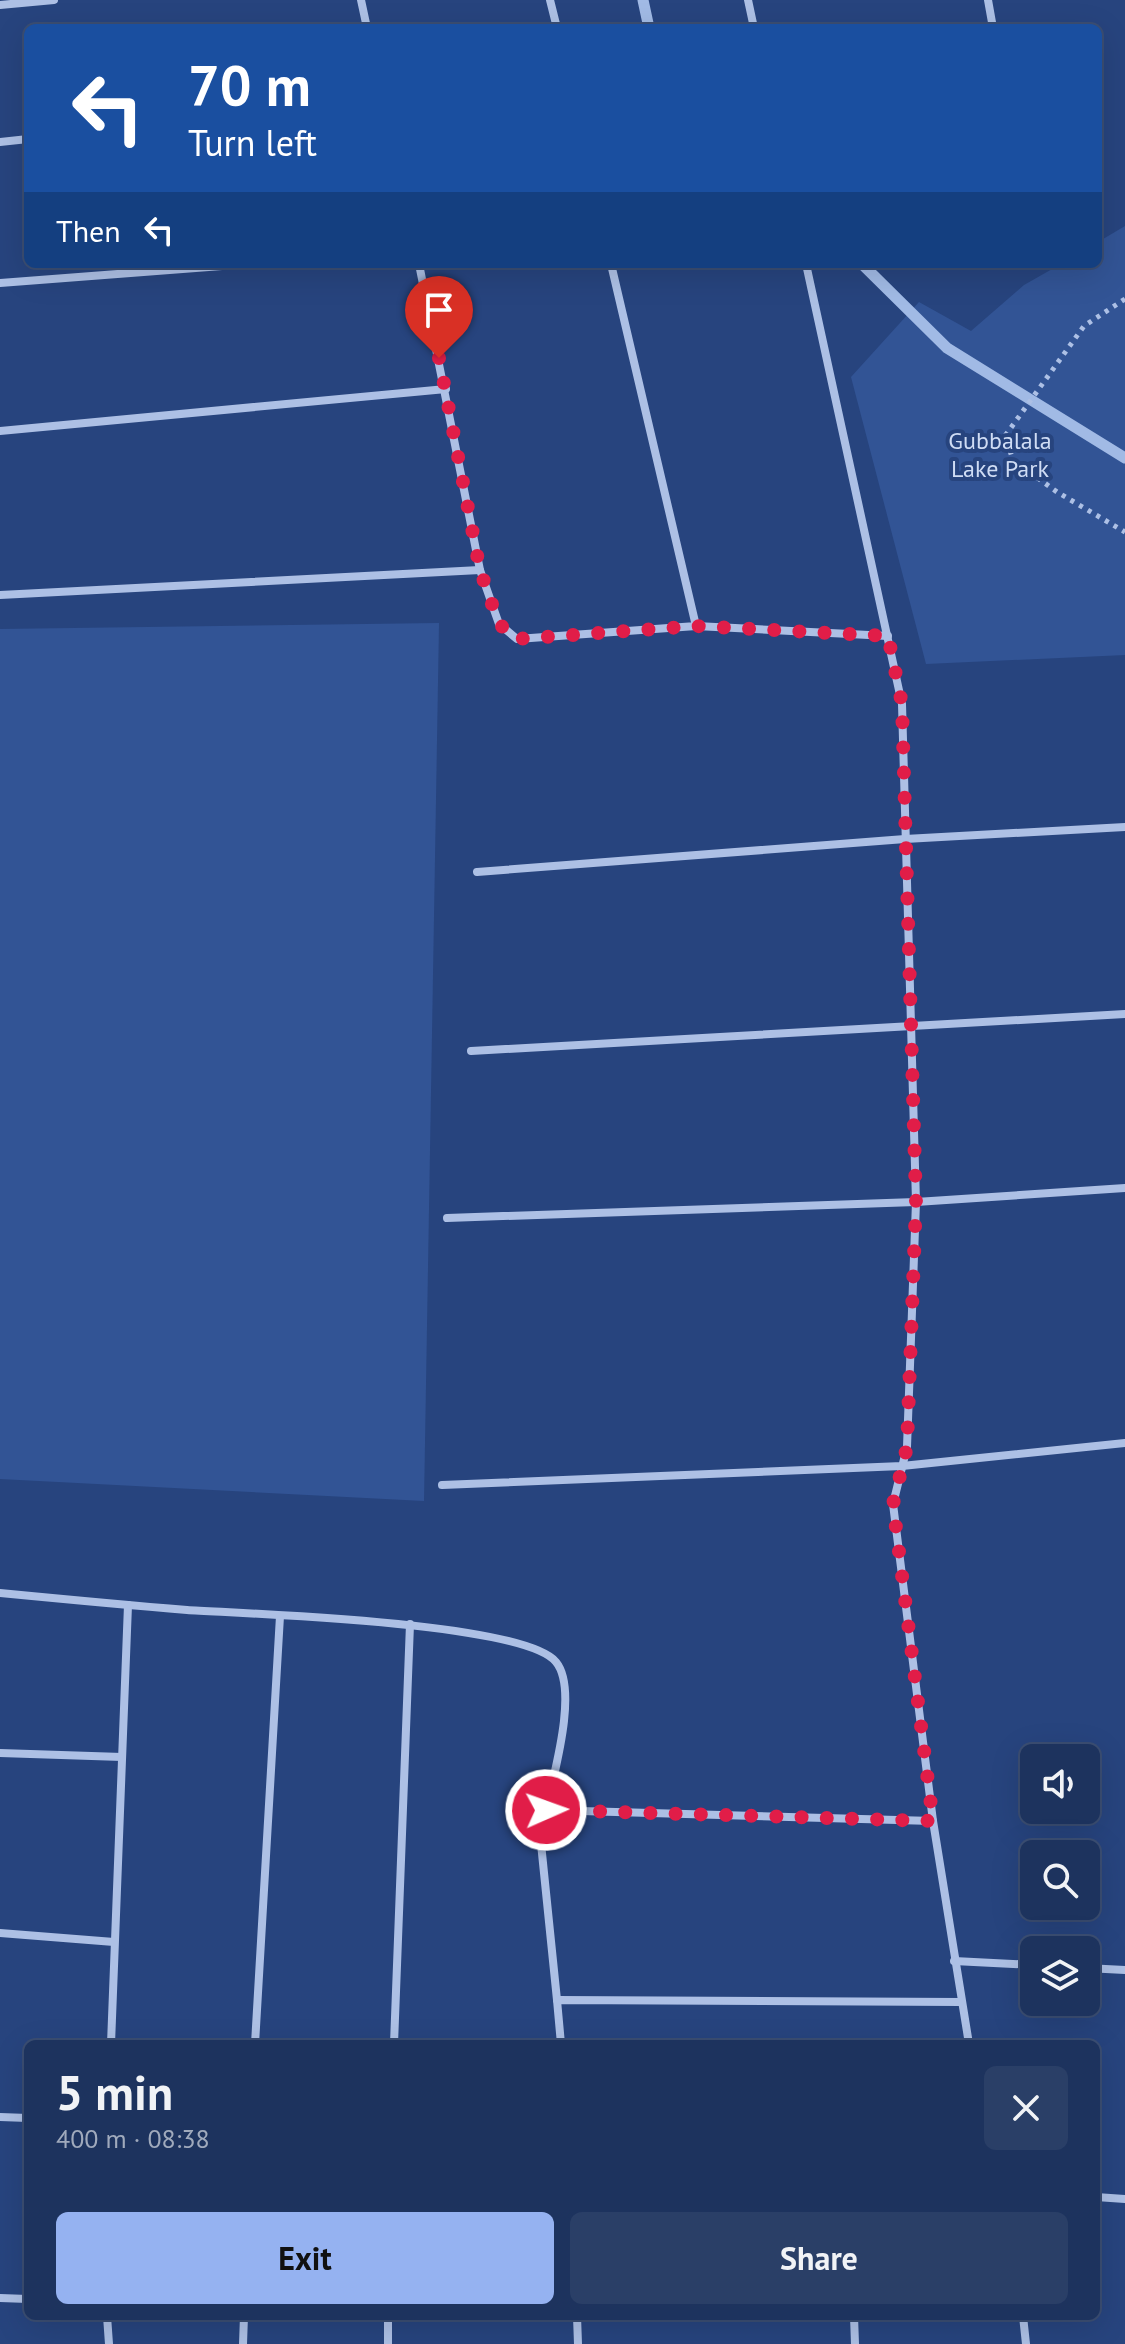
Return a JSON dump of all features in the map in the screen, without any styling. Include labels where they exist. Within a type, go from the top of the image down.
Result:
[{"type":"street","points":[[0,5],[54,0]]},
{"type":"street","points":[[361,0],[366,24]]},
{"type":"street","points":[[550,0],[556,24]]},
{"type":"street","points":[[748,0],[753,24]]},
{"type":"street","points":[[988,0],[992,24]]},
{"type":"street","points":[[0,142],[24,139]]},
{"type":"street","points":[[0,283],[196,268]]},
{"type":"street","points":[[420,268],[480,570],[499,624],[517,639],[696,626],[888,636]]},
{"type":"street","points":[[612,268],[696,626]]},
{"type":"street","points":[[807,268],[902,704],[916,1202],[907,1447],[893,1504],[933,1821],[968,2040]]},
{"type":"street","points":[[0,431],[446,389]]},
{"type":"street","points":[[0,595],[480,570]]},
{"type":"street","points":[[477,872],[905,839],[1125,827]]},
{"type":"street","points":[[471,1051],[1125,1014]]},
{"type":"street","points":[[447,1218],[916,1202],[1125,1188]]},
{"type":"street","points":[[442,1485],[902,1466],[1125,1443]]},
{"type":"street","points":[[0,1593],[410,1624],[521,1643],[545,1653],[558,1664],[566,1691],[546,1810],[539,1824],[561,2040]]},
{"type":"street","points":[[111,2040],[128,1605]]},
{"type":"street","points":[[255,2040],[280,1616]]},
{"type":"street","points":[[394,2040],[410,1624]]},
{"type":"street","points":[[0,1753],[122,1757]]},
{"type":"street","points":[[546,1810],[933,1821]]},
{"type":"street","points":[[0,1933],[114,1942]]},
{"type":"street","points":[[954,1961],[1020,1964]]},
{"type":"street","points":[[1100,1969],[1125,1970]]},
{"type":"street","points":[[557,2000],[961,2002]]},
{"type":"street","points":[[0,2117],[24,2118]]},
{"type":"street","points":[[1100,2197],[1125,2199]]},
{"type":"street","points":[[0,2298],[24,2299]]},
{"type":"street","points":[[107,2320],[109,2344]]},
{"type":"street","points":[[243,2344],[244,2320]]},
{"type":"street","points":[[388,2320],[388,2344]]},
{"type":"street","points":[[577,2320],[578,2344]]},
{"type":"street","points":[[854,2320],[855,2344]]},
{"type":"street","points":[[1023,2320],[1026,2344]]},
{"type":"path","points":[[1125,299],[1084,326],[1005,436],[1013,460],[1057,492],[1125,532]]},
{"type":"green space","name":"Gubbalala Lake Park","points":[[1125,226],[1125,655],[926,664],[851,377],[919,302],[971,331],[1024,285],[1054,268],[1102,268],[1102,240]]},
{"type":"green space","points":[[439,623],[424,1501],[0,1479],[0,629]]},
{"type":"waterway","points":[[643,0],[648,24]]},
{"type":"waterway","points":[[866,268],[947,348],[1125,458]]},
{"type":"route","points":[[439,358],[480,570],[499,624],[509,635],[517,639],[696,626],[888,636],[902,704],[916,1202],[907,1447],[893,1504],[933,1821],[546,1810]]}]
